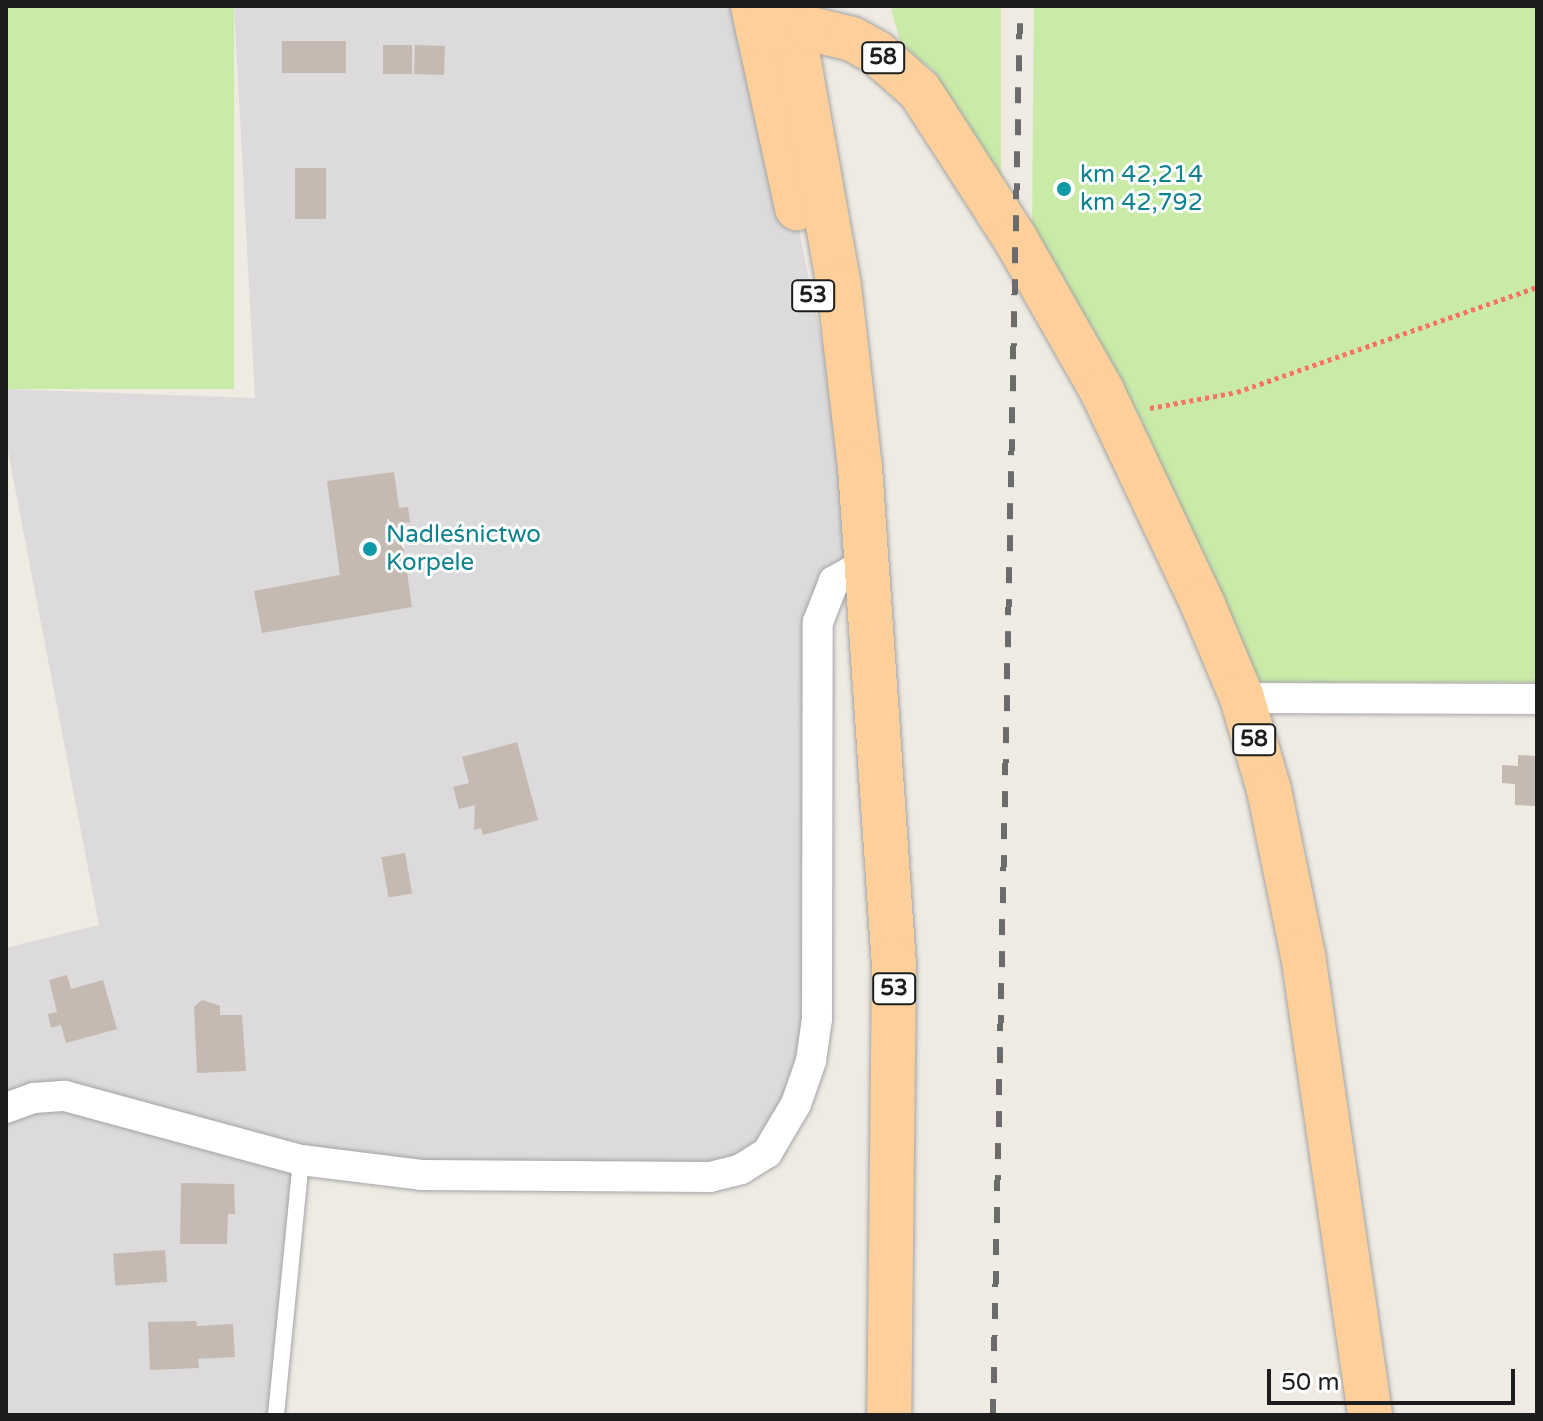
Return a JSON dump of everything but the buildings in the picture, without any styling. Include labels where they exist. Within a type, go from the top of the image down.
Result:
[{"type":"main road","name":"58","points":[[773,18],[852,39],[877,53],[920,91],[1016,240],[1113,414],[1242,698],[1269,790],[1303,955],[1370,1415]]},
{"type":"main road","name":"53","points":[[773,18],[867,563],[894,963],[889,1415]]},
{"type":"street","points":[[6,1108],[34,1098],[65,1096],[301,1160],[421,1175],[710,1177],[741,1169],[767,1153],[796,1104],[811,1061],[817,1019],[818,622],[834,581],[867,563]]},
{"type":"street","points":[[1242,698],[1537,699]]},
{"type":"lane","points":[[276,1415],[301,1160]]},
{"type":"path","points":[[1113,414],[1237,392],[1537,287]]},
{"type":"shaded area","points":[[234,6],[753,6],[867,563],[834,581],[811,1061],[741,1169],[301,1160],[276,1415],[6,1415],[6,948],[99,925],[6,441],[6,389],[255,398]]},
{"type":"green space","points":[[6,6],[234,6],[234,389],[6,389]]},
{"type":"green space","points":[[907,6],[1001,6],[1001,187],[933,70],[901,44],[891,9]]},
{"type":"green space","points":[[1034,6],[1537,6],[1537,682],[1256,682],[1032,230]]},
{"type":"railway","points":[[993,1415],[1020,6]]},
{"type":"place","name":"km 42,214 km 42,792","points":[[1064,189]]},
{"type":"place","name":"Nadleśnictwo Korpele","points":[[370,549]]}]
